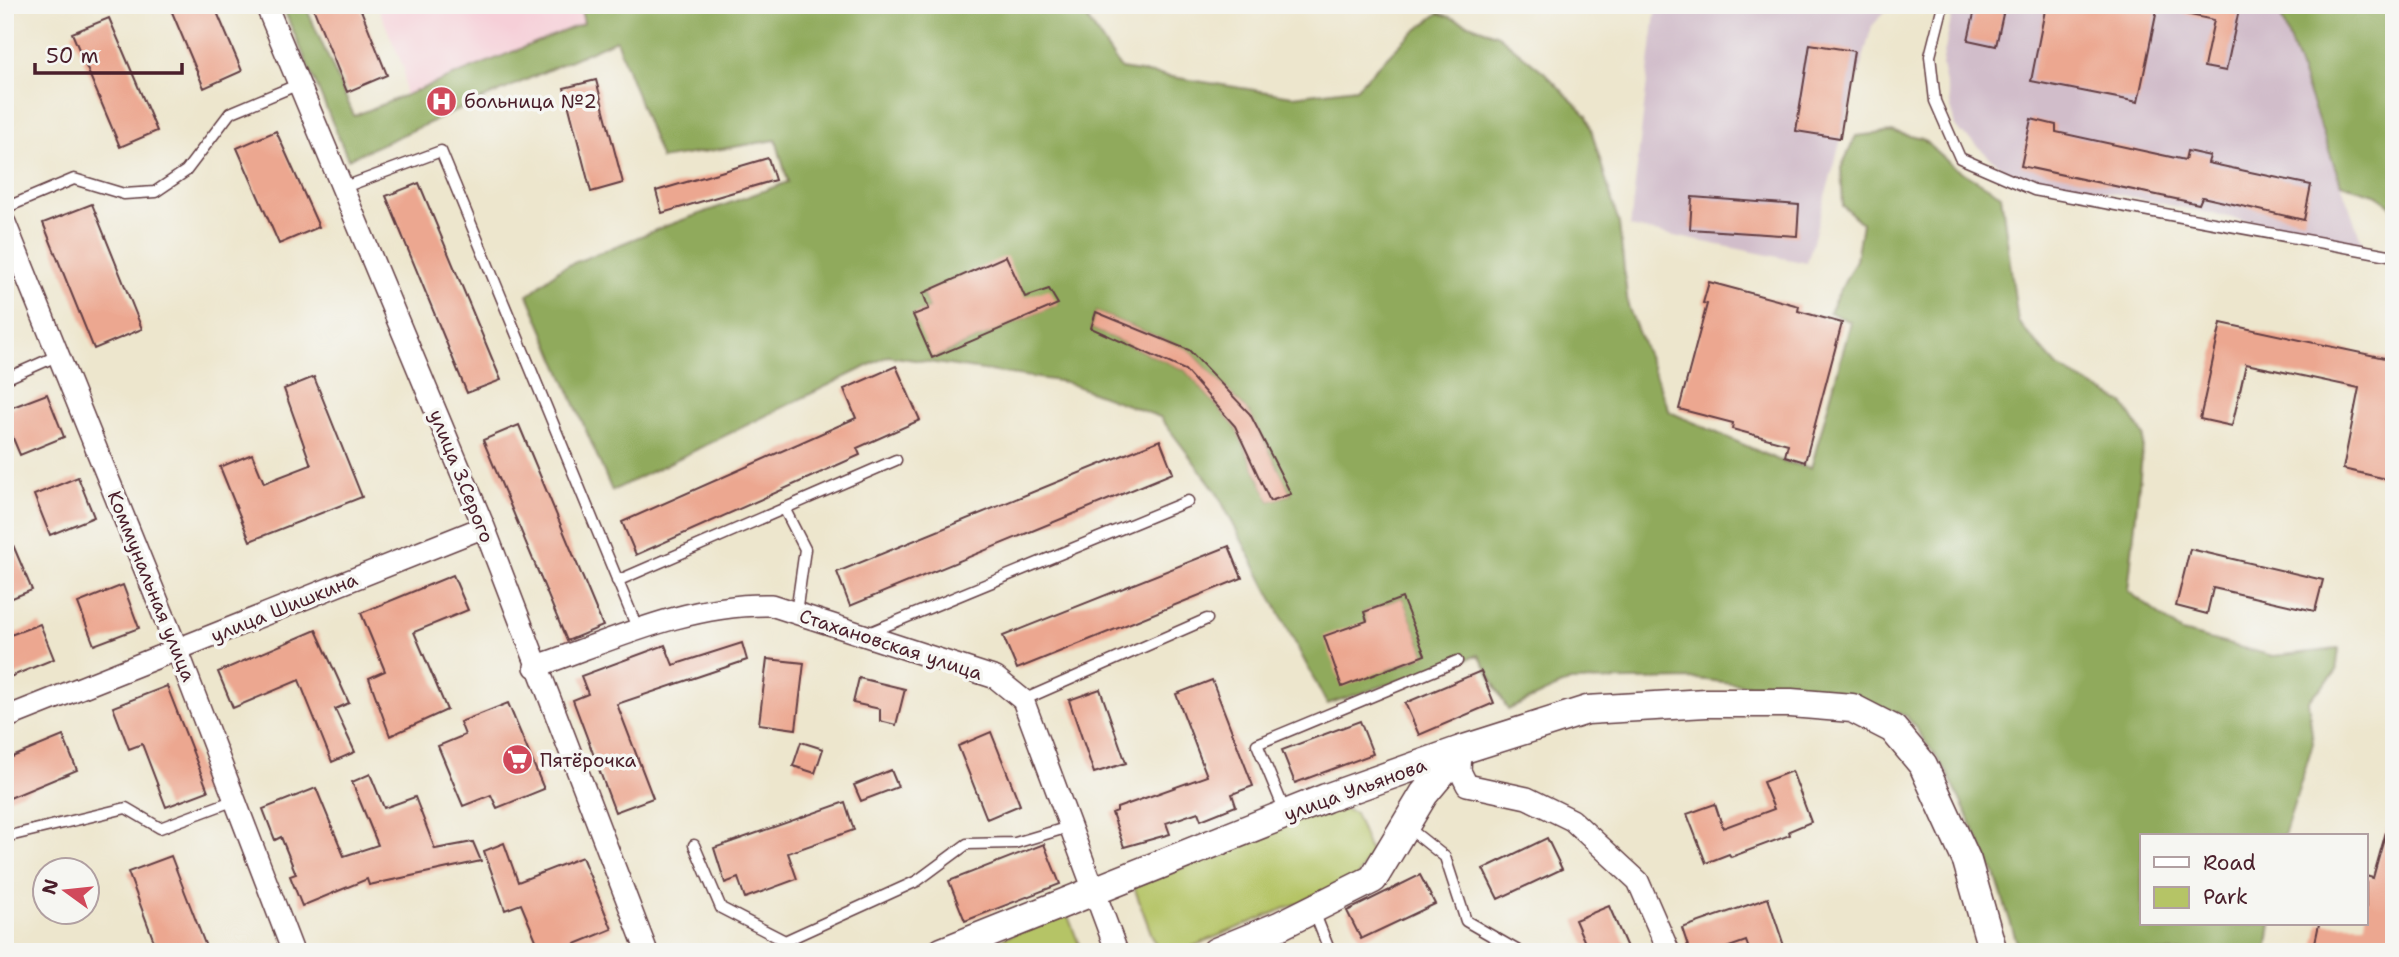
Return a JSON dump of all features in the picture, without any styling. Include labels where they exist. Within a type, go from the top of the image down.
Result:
[{"type":"street","name":"улица З.Серого","points":[[266,5],[484,527],[647,952]]},
{"type":"street","name":"Коммунальная улица","points":[[5,223],[177,649],[293,952]]},
{"type":"street","name":"улица Шишкина","points":[[5,718],[484,527]]},
{"type":"street","name":"Стахановская улица","points":[[536,667],[688,613],[737,604],[771,605],[996,678],[1023,700]]},
{"type":"street","points":[[1023,700],[1117,952]]},
{"type":"street","points":[[1669,952],[1637,881],[1572,820],[1527,798],[1467,785],[1461,771],[1461,750],[1587,710],[1706,703],[1791,703],[1852,708],[1893,729],[1923,765],[1967,861],[1993,952]]},
{"type":"street","name":"улица Ульянова","points":[[942,952],[1286,814],[1461,750]]},
{"type":"street","name":"улица Ульянова","points":[[1216,952],[1373,879],[1424,794],[1461,750]]},
{"type":"lane","points":[[1943,5],[1930,56],[1935,101],[1960,158],[2034,190],[2394,256]]},
{"type":"lane","points":[[5,208],[74,179],[124,194],[155,192],[186,171],[230,113],[299,85]]},
{"type":"lane","points":[[342,188],[441,151],[638,631]]},
{"type":"lane","points":[[5,379],[59,355]]},
{"type":"lane","points":[[617,581],[896,460]]},
{"type":"lane","points":[[864,635],[1188,501]]},
{"type":"lane","points":[[784,508],[805,549],[796,612]]},
{"type":"lane","points":[[1023,700],[1207,619]]},
{"type":"lane","points":[[1286,814],[1257,744],[1457,661]]},
{"type":"lane","points":[[5,837],[126,808],[160,828],[235,800]]},
{"type":"lane","points":[[1405,825],[1445,858],[1466,921],[1520,952]]},
{"type":"lane","points":[[694,845],[721,908],[788,946],[917,881],[968,844],[1015,843],[1069,827]]},
{"type":"lane","points":[[1313,909],[1330,952]]},
{"type":"shaded area","name":"больница №2","points":[[377,5],[603,5],[587,53],[405,132],[404,69]]},
{"type":"shaded area","points":[[1656,5],[1891,5],[1872,26],[1807,263],[1630,227]]},
{"type":"shaded area","points":[[1954,5],[2277,5],[2363,245],[2006,171],[1955,127],[1942,65]]},
{"type":"green space","points":[[282,5],[305,5],[354,116],[584,23],[580,5],[1078,5],[1121,69],[1293,96],[1356,88],[1404,40],[1439,13],[1498,35],[1545,73],[1587,116],[1619,224],[1628,306],[1670,412],[1778,460],[1811,468],[1851,322],[1829,312],[1856,260],[1862,223],[1843,206],[1841,168],[1856,136],[1894,132],[1922,139],[1954,167],[2001,195],[2018,322],[2058,367],[2123,403],[2144,436],[2128,591],[2182,632],[2273,656],[2339,649],[2336,672],[2308,701],[2313,743],[2285,834],[2140,834],[2140,926],[2271,926],[2267,952],[2020,952],[1995,874],[1947,772],[1907,716],[1843,696],[1697,679],[1570,681],[1508,710],[1479,655],[1327,704],[1216,491],[1160,417],[1065,382],[888,356],[612,491],[528,295],[561,268],[788,182],[776,140],[661,159],[616,40],[348,159]],"holes":[[[923,293],[1025,297],[1057,304],[933,358],[914,315],[929,309]],[[1096,312],[1189,350],[1250,414],[1291,494],[1270,501],[1235,426],[1185,370],[1091,328]],[[1402,598],[1425,655],[1388,671],[1364,612]]]},
{"type":"green space","points":[[2277,5],[2394,5],[2394,209],[2378,195],[2341,184]]},
{"type":"green space","points":[[1335,806],[1355,813],[1371,854],[1356,879],[1179,952],[1158,952],[1134,887]]},
{"type":"green space","points":[[1066,911],[1082,952],[972,952]]},
{"type":"building","points":[[169,5],[214,5],[242,71],[204,88]]},
{"type":"building","points":[[312,5],[359,5],[387,75],[347,92]]},
{"type":"building","points":[[1976,5],[2005,5],[1996,46],[1968,40]]},
{"type":"building","points":[[2046,5],[2158,5],[2138,102],[2031,81]]},
{"type":"building","points":[[2177,5],[2240,5],[2226,71],[2204,67],[2214,20],[2176,12]]},
{"type":"building","points":[[109,18],[157,131],[120,147],[72,33]]},
{"type":"building","points":[[1810,44],[1854,51],[1840,138],[1796,131]]},
{"type":"building","points":[[596,80],[623,183],[591,192],[564,88]]},
{"type":"building","points":[[2031,119],[2056,125],[2056,132],[2185,160],[2187,151],[2210,156],[2208,163],[2311,185],[2304,220],[2202,197],[2199,204],[2021,166]]},
{"type":"building","points":[[276,131],[319,227],[279,244],[237,148]]},
{"type":"building","points":[[768,158],[775,180],[662,213],[656,191]]},
{"type":"building","points":[[419,183],[501,380],[467,393],[386,196]]},
{"type":"building","points":[[1692,197],[1799,205],[1797,236],[1690,229]]},
{"type":"building","points":[[92,204],[142,329],[94,349],[43,223]]},
{"type":"building","points":[[1006,256],[1025,297],[1049,289],[1058,304],[932,358],[913,315],[929,309],[923,293]]},
{"type":"building","points":[[1709,282],[1799,306],[1798,311],[1842,323],[1805,462],[1785,456],[1788,444],[1732,429],[1733,423],[1679,409],[1707,304],[1703,303]]},
{"type":"building","points":[[1096,312],[1189,350],[1250,414],[1291,494],[1270,501],[1235,426],[1185,370],[1091,328]]},
{"type":"building","points":[[2221,323],[2394,360],[2391,480],[2343,469],[2359,388],[2246,364],[2232,426],[2200,419]]},
{"type":"building","points":[[896,366],[920,420],[857,448],[860,455],[636,555],[622,522],[856,418],[844,389]]},
{"type":"building","points":[[314,377],[362,497],[250,541],[220,467],[252,454],[264,483],[311,465],[284,389]]},
{"type":"building","points":[[47,394],[64,437],[20,455],[5,419],[5,410]]},
{"type":"building","points":[[519,425],[603,626],[567,641],[483,440]]},
{"type":"building","points":[[1160,440],[1173,473],[850,606],[837,572]]},
{"type":"building","points":[[78,477],[94,517],[50,535],[34,495]]},
{"type":"building","points":[[5,526],[32,590],[5,601]]},
{"type":"building","points":[[1229,546],[1242,578],[1017,669],[1003,636]]},
{"type":"building","points":[[2190,549],[2323,580],[2315,611],[2213,588],[2207,614],[2176,606]]},
{"type":"building","points":[[453,575],[468,610],[414,632],[447,710],[390,736],[369,678],[385,671],[361,613]]},
{"type":"building","points":[[123,585],[139,628],[94,645],[78,603]]},
{"type":"building","points":[[1402,598],[1425,655],[1342,687],[1324,636],[1367,621],[1364,612]]},
{"type":"building","points":[[40,624],[54,659],[5,679],[5,637]]},
{"type":"building","points":[[316,630],[349,703],[335,709],[355,752],[332,762],[299,680],[233,708],[218,672]]},
{"type":"building","points":[[742,643],[747,660],[617,704],[653,798],[615,812],[573,700],[588,694],[581,676],[665,645],[673,665]]},
{"type":"building","points":[[767,659],[804,663],[796,729],[759,724]]},
{"type":"building","points":[[1481,671],[1494,703],[1419,735],[1405,703]]},
{"type":"building","points":[[859,678],[905,689],[896,725],[880,721],[880,709],[853,703]]},
{"type":"building","points":[[1212,680],[1253,786],[1232,794],[1236,806],[1201,820],[1198,812],[1166,823],[1170,834],[1124,847],[1112,813],[1117,811],[1117,808],[1207,776],[1176,694]]},
{"type":"building","points":[[167,686],[208,791],[166,807],[142,744],[129,749],[113,707]]},
{"type":"building","points":[[1100,689],[1126,763],[1094,773],[1069,700]]},
{"type":"building","points":[[508,703],[544,789],[497,808],[491,795],[463,806],[438,746],[465,735],[460,722]]},
{"type":"building","points":[[1360,721],[1373,754],[1295,783],[1282,750]]},
{"type":"building","points":[[991,732],[1020,805],[987,819],[958,746]]},
{"type":"building","points":[[63,736],[77,770],[5,800],[5,760]]},
{"type":"building","points":[[801,742],[823,749],[815,773],[793,766]]},
{"type":"building","points":[[891,770],[898,787],[861,801],[854,785]]},
{"type":"building","points":[[1792,771],[1811,822],[1789,831],[1790,835],[1731,857],[1729,854],[1706,863],[1687,814],[1715,804],[1723,828],[1774,809],[1763,782]]},
{"type":"building","points":[[370,774],[384,808],[415,797],[435,849],[473,842],[481,861],[369,885],[367,879],[302,906],[290,876],[296,874],[281,837],[275,840],[263,809],[316,788],[344,856],[378,845],[352,782]]},
{"type":"building","points":[[845,802],[854,830],[788,853],[797,879],[745,898],[738,878],[725,883],[714,848]]},
{"type":"building","points":[[2389,821],[2394,822],[2394,932],[2389,952],[2313,952],[2319,926],[2368,926],[2368,877],[2373,878]]},
{"type":"building","points":[[1547,838],[1562,869],[1498,899],[1483,869]]},
{"type":"building","points":[[504,843],[518,882],[582,857],[612,929],[556,952],[541,952],[521,904],[505,910],[484,851]]},
{"type":"building","points":[[1044,844],[1060,884],[965,921],[949,881]]},
{"type":"building","points":[[171,856],[208,952],[158,952],[128,872]]},
{"type":"building","points":[[1420,875],[1435,904],[1361,939],[1347,911]]},
{"type":"building","points":[[1768,898],[1786,952],[1750,952],[1746,941],[1715,952],[1690,952],[1682,928]]},
{"type":"building","points":[[1609,906],[1629,952],[1589,952],[1575,920]]},
{"type":"place","name":"больница №2","points":[[441,101]]},
{"type":"place","name":"Пятёрочка","points":[[517,760]]}]
